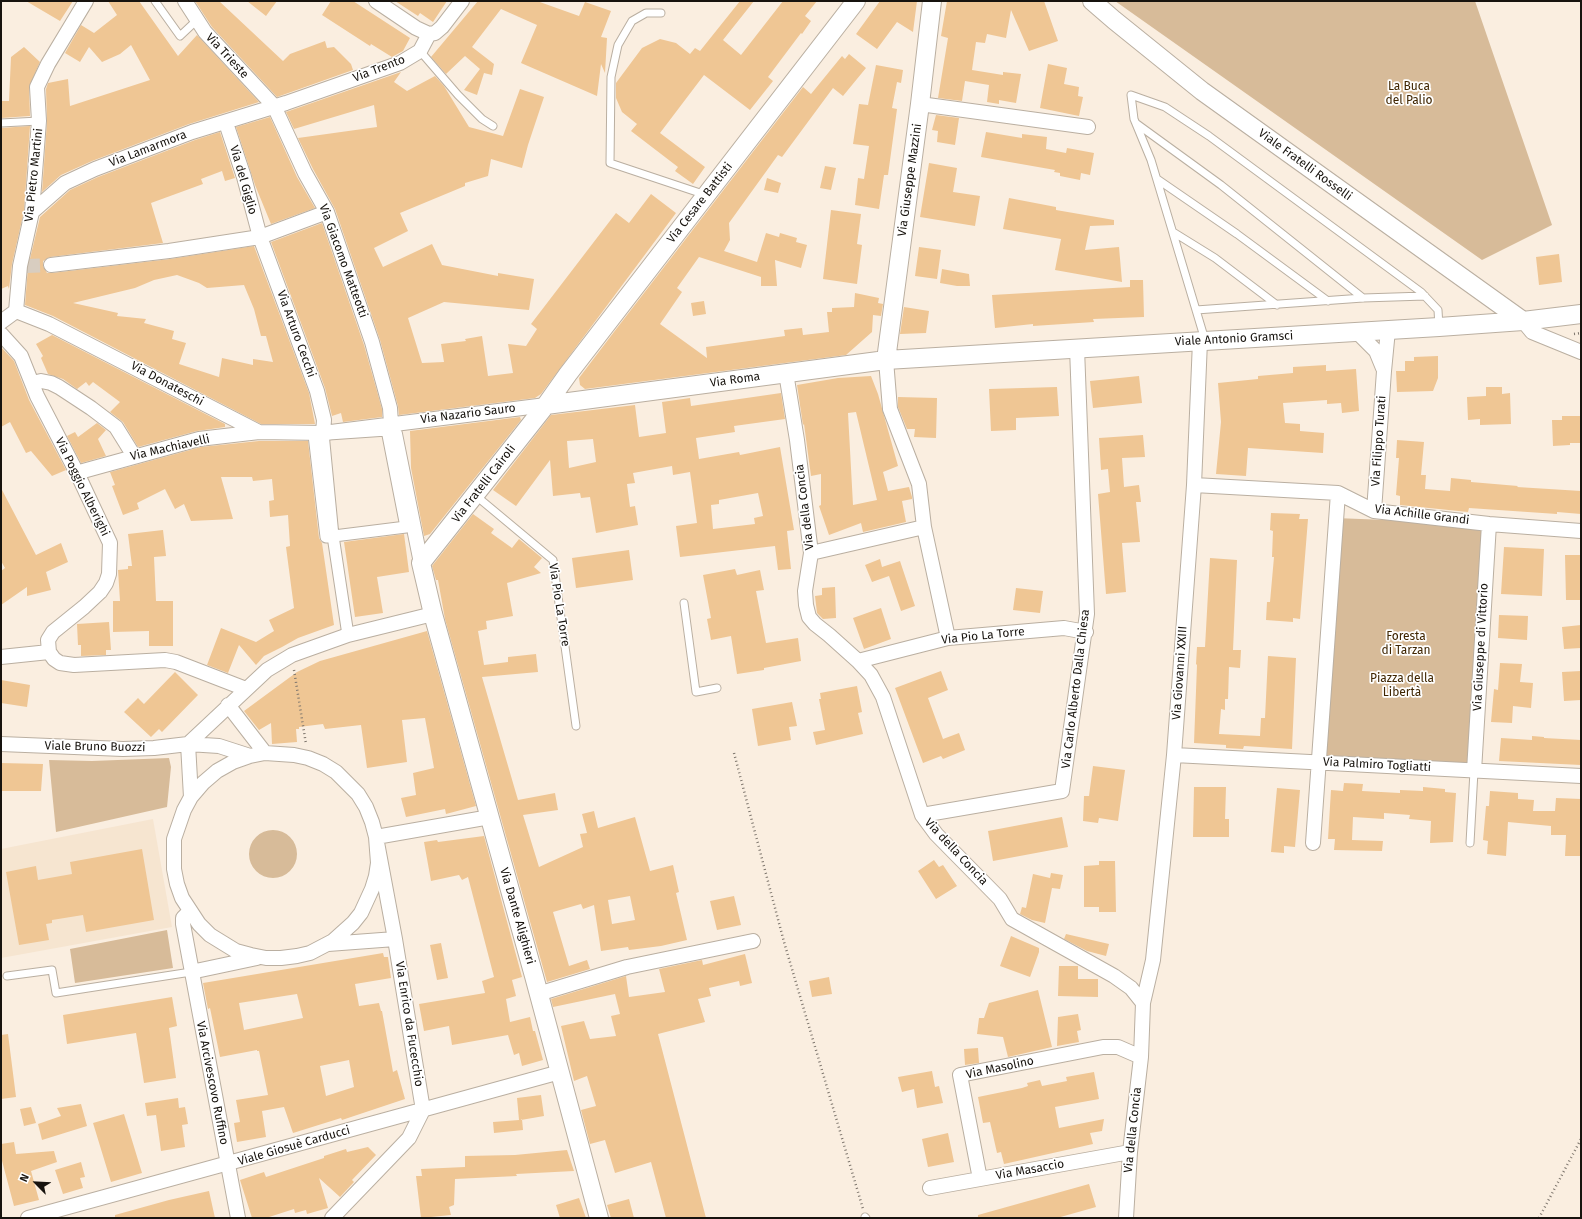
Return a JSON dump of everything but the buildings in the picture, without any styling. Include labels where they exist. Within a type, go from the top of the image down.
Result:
[{"type":"street","name":"Via Pietro Martini","points":[[16,311],[32,212],[39,121],[37,86],[48,64],[86,1]]},
{"type":"street","name":"Via Trieste","points":[[185,1],[204,32],[274,106]]},
{"type":"street","points":[[376,1],[416,28],[429,34]]},
{"type":"street","name":"Via Trento","points":[[274,106],[400,63],[420,51],[429,34],[435,33],[442,27],[462,1]]},
{"type":"street","name":"Via Cesare Battisti","points":[[546,405],[568,374],[856,1]]},
{"type":"street","name":"Via Giuseppe Mazzini","points":[[886,360],[932,1]]},
{"type":"street","name":"Viale Fratelli Rosselli","points":[[1092,1],[1202,92],[1523,321]]},
{"type":"street","points":[[920,104],[1088,127]]},
{"type":"street","name":"Via Lamarmora","points":[[32,212],[65,183],[95,169],[192,132],[226,123],[274,106]]},
{"type":"street","name":"Via Giacomo Matteotti","points":[[274,106],[305,172],[327,212],[372,342],[390,408],[391,424],[395,434],[422,563]]},
{"type":"street","name":"Via del Giglio","points":[[226,123],[244,178],[260,238]]},
{"type":"street","points":[[51,266],[260,238],[327,212]]},
{"type":"street","name":"Via Arturo Cecchi","points":[[260,238],[317,391],[324,420],[323,434]]},
{"type":"street","points":[[1,322],[16,311]]},
{"type":"street","name":"Via Donateschi","points":[[16,311],[49,324],[259,432],[323,434]]},
{"type":"street","name":"Viale Antonio Gramsci","points":[[886,360],[1439,327],[1523,321],[1581,314]]},
{"type":"street","points":[[1523,321],[1532,332],[1581,352]]},
{"type":"street","name":"Via Filippo Turati","points":[[1374,511],[1388,330]]},
{"type":"street","name":"Via Filippo Turati","points":[[1357,332],[1376,351],[1384,371]]},
{"type":"street","name":"Via Poggio Alberighi","points":[[1,334],[21,356],[32,383],[110,543],[109,574],[106,583],[100,592],[84,607],[53,632],[48,640],[49,652]]},
{"type":"street","name":"Via Giovanni XXIII","points":[[1143,1003],[1153,960],[1174,755],[1194,485],[1202,341]]},
{"type":"street","name":"Via Carlo Alberto Dalla Chiesa","points":[[922,815],[1062,791],[1086,632],[1087,614],[1077,348]]},
{"type":"street","points":[[886,360],[890,408],[919,484],[924,527],[948,638]]},
{"type":"street","name":"Via Roma","points":[[546,405],[886,360]]},
{"type":"street","name":"Via della Concia","points":[[786,373],[797,440],[811,553],[805,591],[809,617],[814,624],[829,635],[871,675],[883,697],[922,815],[936,834],[1000,899],[1012,919],[1114,976],[1131,988],[1143,1003],[1141,1057],[1130,1152],[1126,1218]]},
{"type":"street","points":[[568,374],[568,389],[576,398],[584,400]]},
{"type":"street","points":[[32,383],[41,381],[59,387],[91,408],[116,427],[134,456]]},
{"type":"street","name":"Via Nazario Sauro","points":[[323,434],[546,405]]},
{"type":"street","name":"Via Fratelli Cairoli","points":[[422,563],[546,405]]},
{"type":"street","points":[[333,536],[406,527],[387,430],[323,434],[333,536],[348,634]]},
{"type":"street","name":"Via Machiavelli","points":[[83,471],[200,439],[259,432]]},
{"type":"street","name":"Via Achille Grandi","points":[[1194,485],[1338,493],[1374,511],[1489,524],[1581,531]]},
{"type":"street","points":[[1313,843],[1338,493]]},
{"type":"street","name":"Via Giuseppe di Vittorio","points":[[1474,771],[1489,524]]},
{"type":"street","points":[[811,553],[924,527]]},
{"type":"street","name":"Via Dante Alighieri","points":[[422,563],[433,614],[599,1218]]},
{"type":"street","points":[[191,797],[188,744],[267,670],[291,656],[348,634],[433,614]]},
{"type":"street","name":"Via Pio La Torre","points":[[858,661],[948,638],[1064,628],[1086,632]]},
{"type":"street","points":[[1,656],[49,652],[54,659],[60,663],[74,665],[165,660],[193,668],[246,689]]},
{"type":"street","points":[[228,705],[265,753]]},
{"type":"street","name":"Viale Bruno Buozzi","points":[[1,744],[124,749],[154,748],[188,744],[219,746],[250,756]]},
{"type":"street","points":[[265,753],[280,753],[308,758],[336,772],[358,794],[369,814],[376,837],[378,856],[376,876],[367,901],[353,923],[328,944],[310,952],[282,958],[260,957],[236,951],[222,944],[210,935],[189,912],[182,898],[177,884],[173,854],[174,839],[178,824],[191,797],[203,783],[217,771],[233,762],[265,753]]},
{"type":"street","name":"Via Palmiro Togliatti","points":[[1174,755],[1318,761],[1581,776]]},
{"type":"street","points":[[376,837],[490,817]]},
{"type":"street","name":"Via Enrico da Fucecchio","points":[[376,837],[395,939],[423,1110]]},
{"type":"street","name":"Via Arcivescovo Ruffino","points":[[189,912],[183,918],[183,924],[238,1218]]},
{"type":"street","points":[[328,944],[395,939]]},
{"type":"street","points":[[538,994],[627,967],[752,941]]},
{"type":"street","points":[[191,972],[260,957]]},
{"type":"street","name":"Via Masolino","points":[[980,1179],[960,1076],[1103,1047],[1118,1047],[1141,1057]]},
{"type":"street","name":"Viale Giosuè Carducci","points":[[28,1218],[560,1072]]},
{"type":"street","points":[[332,1218],[409,1138],[423,1110]]},
{"type":"street","name":"Via Masaccio","points":[[930,1188],[1130,1152]]},
{"type":"lane","points":[[155,1],[180,36],[197,20]]},
{"type":"lane","points":[[661,13],[646,13],[632,21],[618,45],[611,77],[610,163],[706,195]]},
{"type":"lane","points":[[420,51],[458,95],[482,119],[493,126]]},
{"type":"lane","points":[[1202,341],[1196,310],[1157,179],[1136,123],[1131,95],[1165,107],[1209,136],[1426,296],[1438,310],[1439,327]]},
{"type":"lane","points":[[1,124],[39,121]]},
{"type":"lane","points":[[1136,123],[1220,185],[1363,298]]},
{"type":"lane","points":[[1157,179],[1238,234],[1328,301]]},
{"type":"lane","points":[[1173,232],[1215,258],[1277,304]]},
{"type":"lane","points":[[1196,310],[1363,298],[1426,296]]},
{"type":"lane","name":"Via Pio La Torre","points":[[475,495],[553,560],[576,726]]},
{"type":"lane","points":[[684,603],[696,692],[717,688]]},
{"type":"lane","points":[[1470,843],[1474,771]]},
{"type":"lane","points":[[7,976],[52,970],[56,993],[191,972]]},
{"type":"path","points":[[291,656],[308,758]]},
{"type":"path","points":[[734,753],[784,942],[866,1217]]},
{"type":"path","points":[[1539,1218],[1581,1139]]},
{"type":"shaded area","points":[[153,819],[172,927],[1,958],[1,849]]},
{"type":"green space","name":"La Buca del Palio","points":[[1115,1],[1475,1],[1552,225],[1482,260]]},
{"type":"green space","name":"Foresta di Tarzan","points":[[1335,518],[1489,524],[1474,771],[1318,761]]},
{"type":"green space","points":[[169,758],[171,767],[167,807],[56,832],[49,760],[92,761]]},
{"type":"green space","points":[[273,830],[282,832],[290,837],[295,845],[297,854],[295,863],[290,871],[282,876],[273,878],[264,876],[256,871],[251,863],[249,854],[251,845],[256,837],[264,832]]},
{"type":"green space","points":[[167,930],[173,968],[75,983],[70,949]]},
{"type":"tunnel","points":[[26,266],[51,265]]},
{"type":"park label","name":"Piazza della Libertà","points":[[1402,686]]}]
